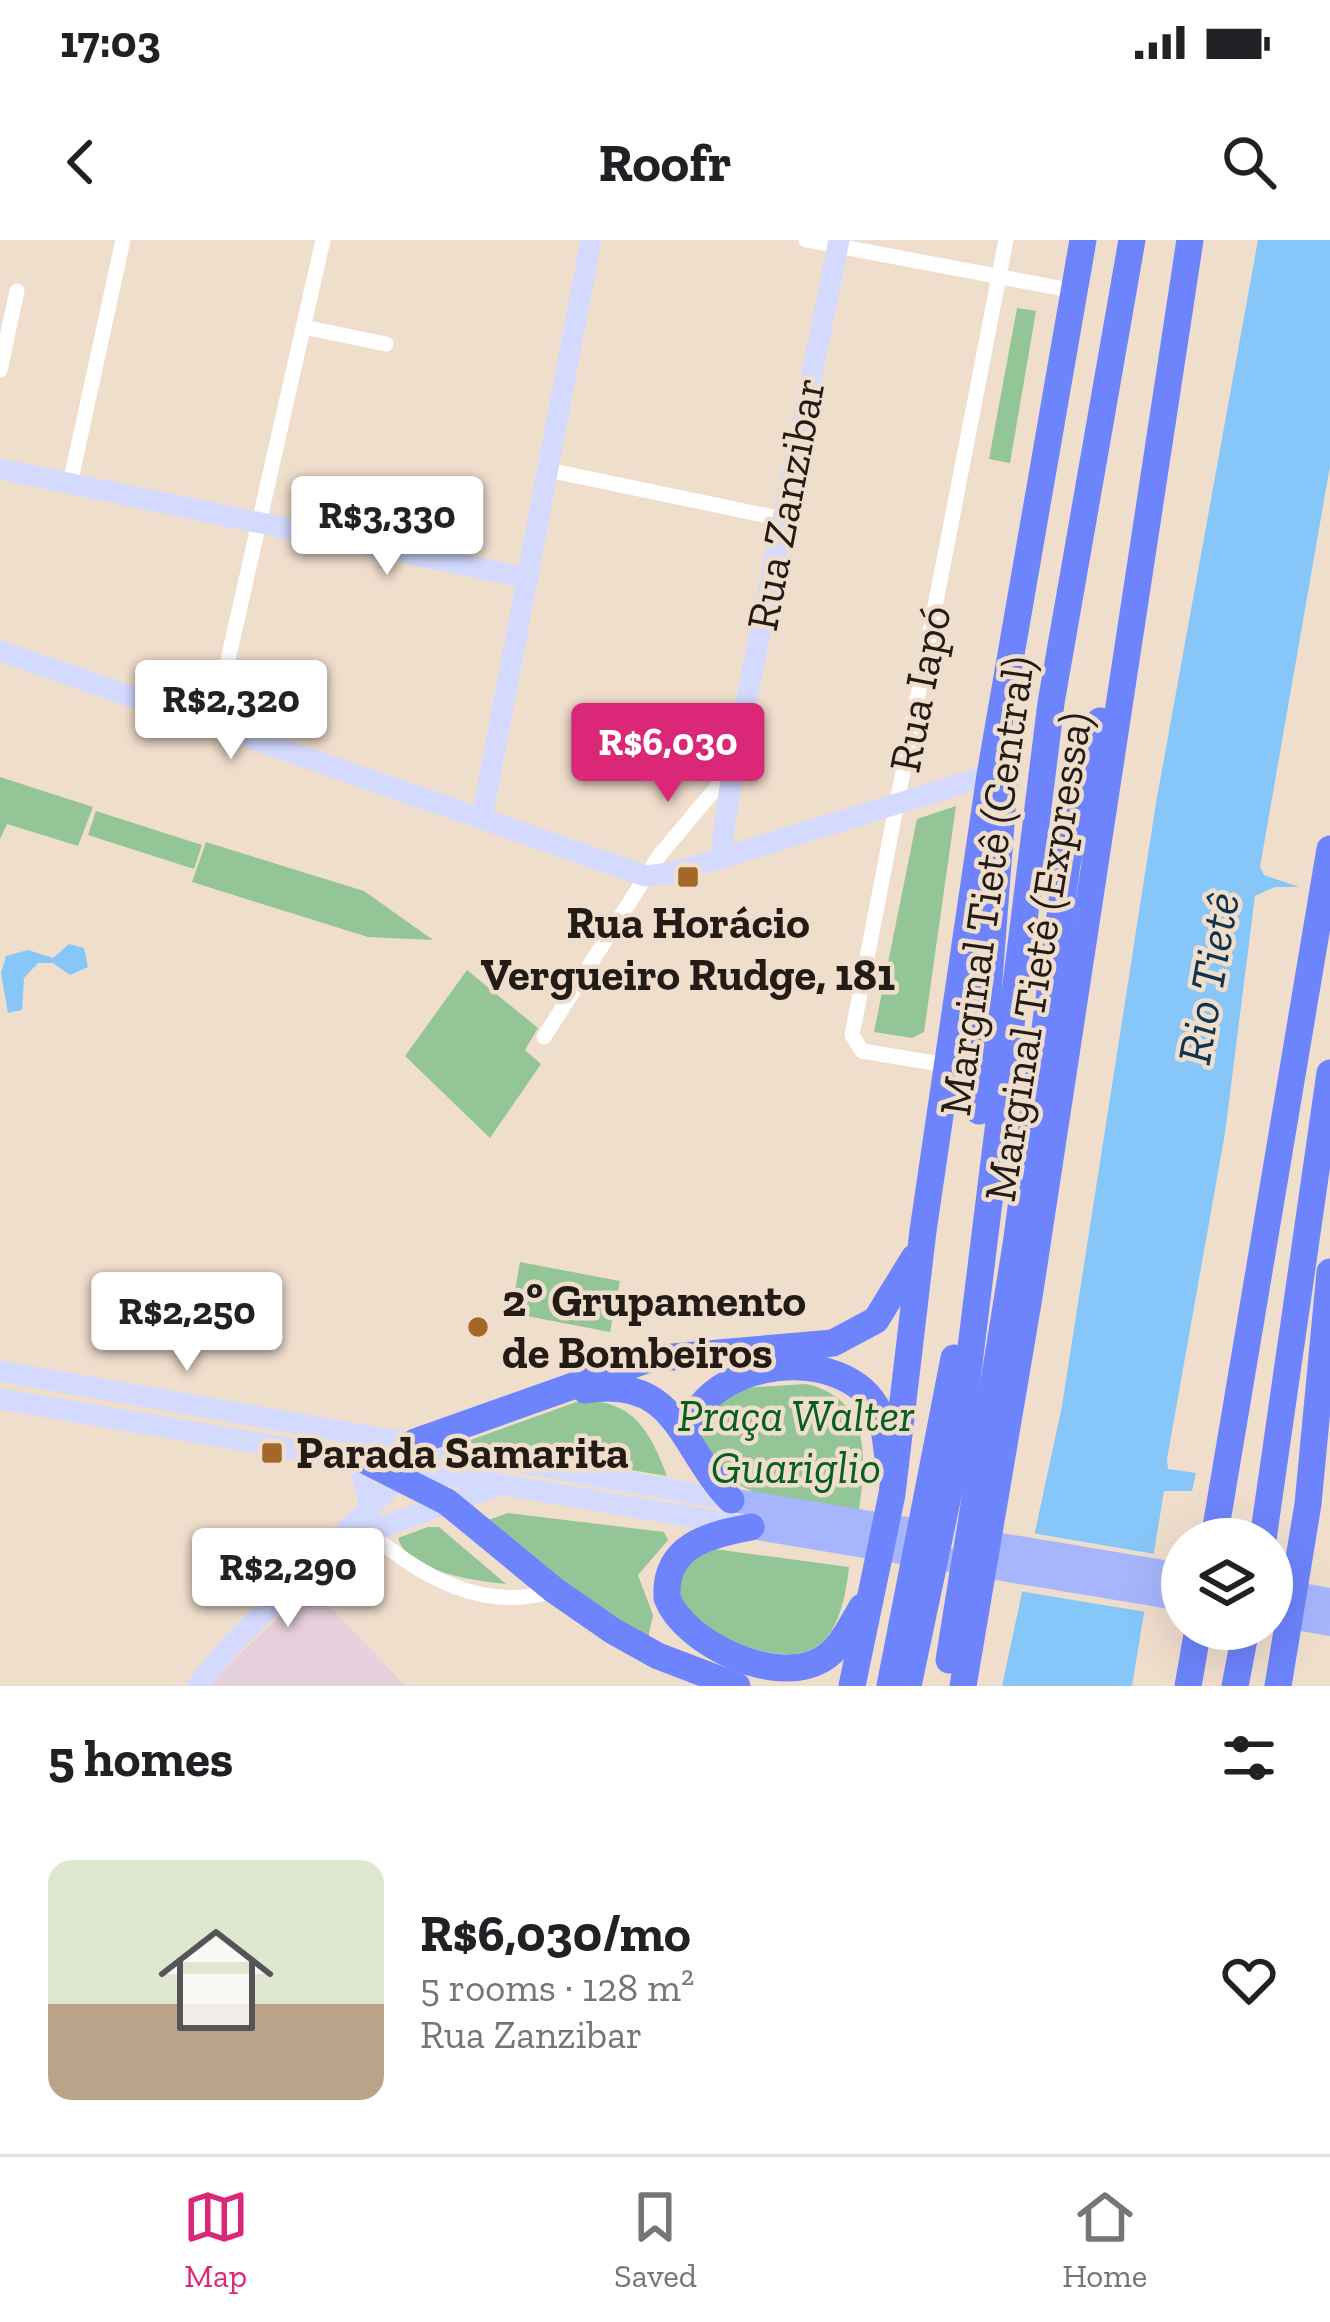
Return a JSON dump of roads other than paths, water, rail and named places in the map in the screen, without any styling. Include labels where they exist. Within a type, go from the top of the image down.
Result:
[{"type":"highway","points":[[852,1686],[892,1494],[923,1231],[989,775],[1083,240]]},
{"type":"highway","name":"Marginal Tietê (Central)","points":[[908,1686],[959,1444],[1018,947],[1132,240]]},
{"type":"highway","name":"Marginal Tietê (Expressa)","points":[[964,1686],[1029,1298],[1190,240]]},
{"type":"highway","points":[[1016,1246],[1006,1228],[1006,1149],[1072,678],[1071,596]]},
{"type":"highway","points":[[945,1686],[1016,1246],[1067,864],[1115,655],[1131,627]]},
{"type":"highway","points":[[890,1686],[960,1328],[1002,819],[1005,697]]},
{"type":"highway","points":[[1218,1518],[1330,850]]},
{"type":"highway","points":[[1266,1518],[1330,1073]]},
{"type":"highway","points":[[362,1460],[410,1463],[611,1368],[649,1359],[811,1347],[857,1333],[892,1298],[923,1231]]},
{"type":"highway","points":[[1281,1686],[1308,1504],[1330,1272]]},
{"type":"highway","points":[[687,1437],[697,1406],[723,1381],[794,1368],[843,1376],[878,1411],[892,1494]]},
{"type":"highway","points":[[557,1393],[626,1386],[669,1410],[703,1467],[731,1500]]},
{"type":"highway","points":[[410,1463],[447,1502],[554,1590],[658,1656],[737,1686]]},
{"type":"highway","points":[[1308,1504],[1330,1475]]},
{"type":"highway","points":[[751,1527],[707,1535],[687,1546],[675,1563],[667,1598],[689,1631],[770,1666],[816,1663],[834,1650],[873,1588]]},
{"type":"highway","points":[[1188,1686],[1194,1650]]},
{"type":"highway","points":[[1236,1685],[1242,1650]]},
{"type":"main road","points":[[731,1500],[834,1529],[1161,1595]]},
{"type":"main road","points":[[751,1527],[834,1529],[1161,1572]]},
{"type":"main road","points":[[1293,1598],[1327,1611]]},
{"type":"main road","points":[[1293,1613],[1327,1611]]},
{"type":"street","points":[[70,484],[123,240]]},
{"type":"street","points":[[213,726],[323,240]]},
{"type":"street","points":[[482,818],[591,240]]},
{"type":"street","points":[[806,240],[1075,291]]},
{"type":"street","name":"Rua Iapó","points":[[946,1065],[862,1051],[852,1041],[1006,240]]},
{"type":"street","name":"Rua Zanzibar","points":[[721,858],[733,767],[838,243]]},
{"type":"street","points":[[0,370],[17,291]]},
{"type":"street","points":[[303,327],[386,344]]},
{"type":"street","points":[[0,469],[527,578]]},
{"type":"street","points":[[548,470],[782,519]]},
{"type":"street","points":[[0,651],[646,876],[721,858],[989,775]]},
{"type":"street","name":"Rua Zanzibar","points":[[544,1037],[646,876],[733,767]]},
{"type":"street","points":[[0,1371],[506,1484],[751,1527]]},
{"type":"street","points":[[0,1400],[362,1460],[376,1522],[394,1555],[424,1576],[510,1597],[554,1590]]},
{"type":"street","points":[[410,1463],[731,1500]]},
{"type":"street","points":[[376,1522],[410,1463]]},
{"type":"street","points":[[197,1686],[208,1669],[337,1543],[376,1522],[506,1484]]},
{"type":"water","name":"Rio Tietê","points":[[1258,240],[1330,240],[1330,466],[1260,867],[1264,875],[1299,887],[1275,887],[1255,896],[1225,1133],[1167,1459],[1168,1469],[1196,1473],[1192,1491],[1164,1491],[1132,1686],[1002,1686],[1062,1406],[1156,803]]},
{"type":"water","points":[[69,944],[84,948],[88,967],[70,975],[53,963],[38,963],[24,978],[22,1010],[8,1013],[1,973],[6,956],[28,950],[53,958]]},
{"type":"place","name":"Rua Horácio Vergueiro Rudge, 181","points":[[688,877]]},
{"type":"place","name":"2º Grupamento de Bombeiros","points":[[478,1327]]},
{"type":"place","name":"Parada Samarita","points":[[272,1453]]},
{"type":"park label","name":"Praça Walter Guariglio","points":[[796,1442]]}]
